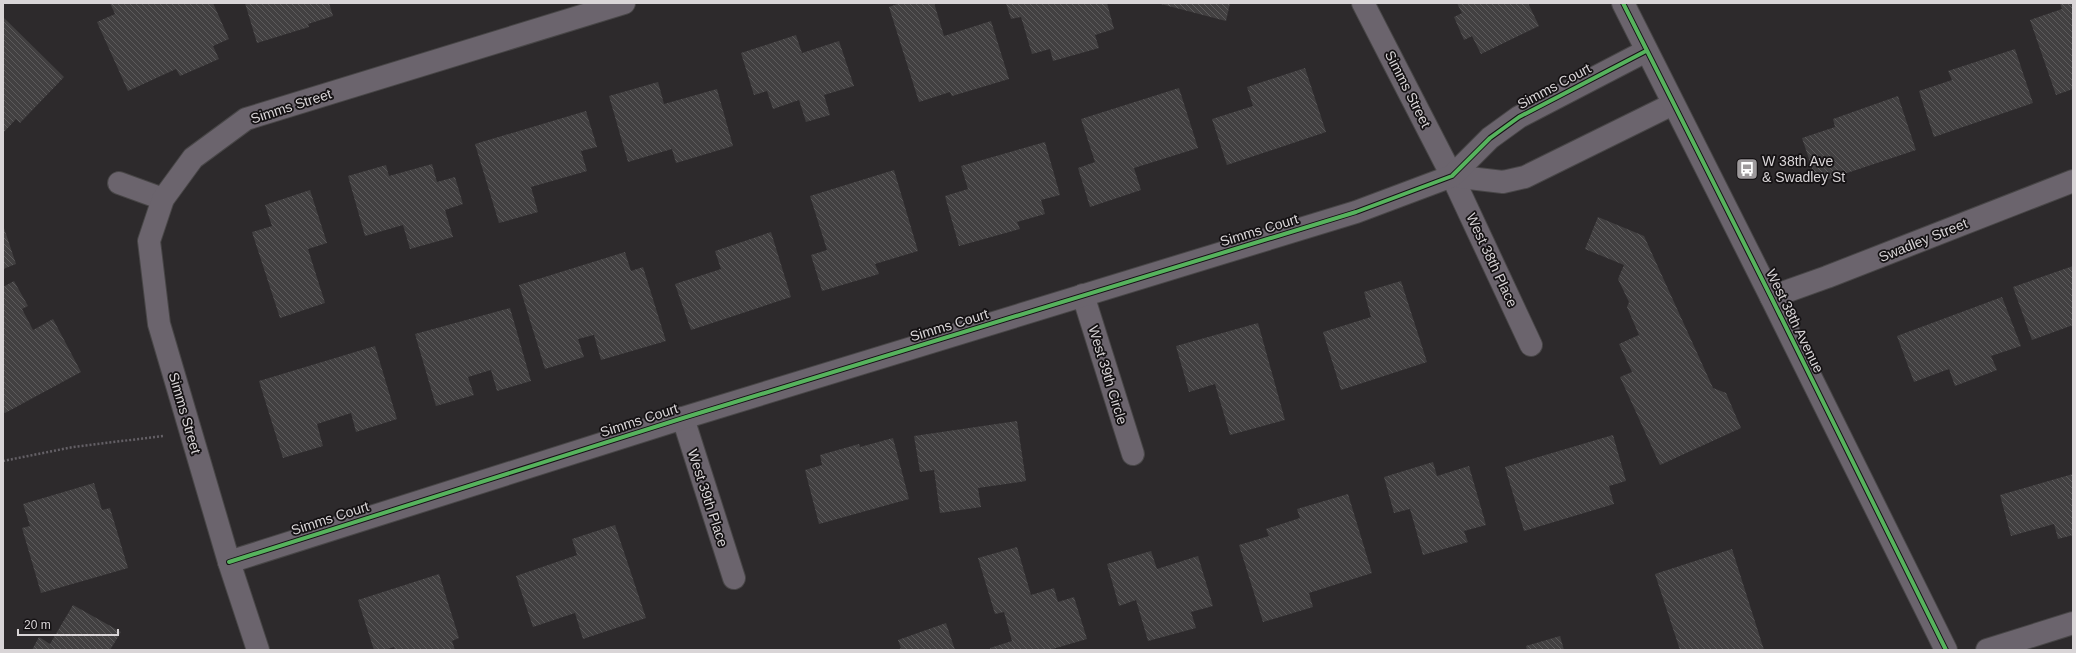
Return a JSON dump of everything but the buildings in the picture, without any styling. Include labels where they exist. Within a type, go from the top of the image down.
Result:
[{"type":"street","name":"Simms Street","points":[[258,650],[229,562],[159,324],[149,241],[163,199],[193,158],[246,120],[624,3]]},
{"type":"street","name":"Simms Street","points":[[1363,3],[1452,176]]},
{"type":"street","name":"West 38th Avenue","points":[[1623,3],[1946,650]]},
{"type":"street","name":"Simms Court","points":[[229,562],[683,418],[1356,212],[1452,176],[1490,138],[1519,117],[1646,51]]},
{"type":"street","name":"Simms Court","points":[[1452,176],[1503,182],[1525,177],[1673,104]]},
{"type":"street","name":"West 38th Place","points":[[1452,176],[1531,345]]},
{"type":"street","name":"Swadley Street","points":[[1771,297],[1827,278],[2073,180]]},
{"type":"street","points":[[119,183],[163,199]]},
{"type":"street","name":"West 39th Circle","points":[[1083,295],[1133,454]]},
{"type":"street","name":"West 39th Place","points":[[683,418],[734,578]]},
{"type":"street","points":[[1987,650],[2073,623]]},
{"type":"path","points":[[3,461],[73,447],[191,433]]},
{"type":"cycle path","points":[[1623,3],[1946,650]]},
{"type":"cycle path","points":[[229,562],[683,418],[1356,212],[1452,176],[1490,138],[1519,117],[1646,51]]},
{"type":"place","name":"W 38th Ave & Swadley St","points":[[1747,169]]}]
